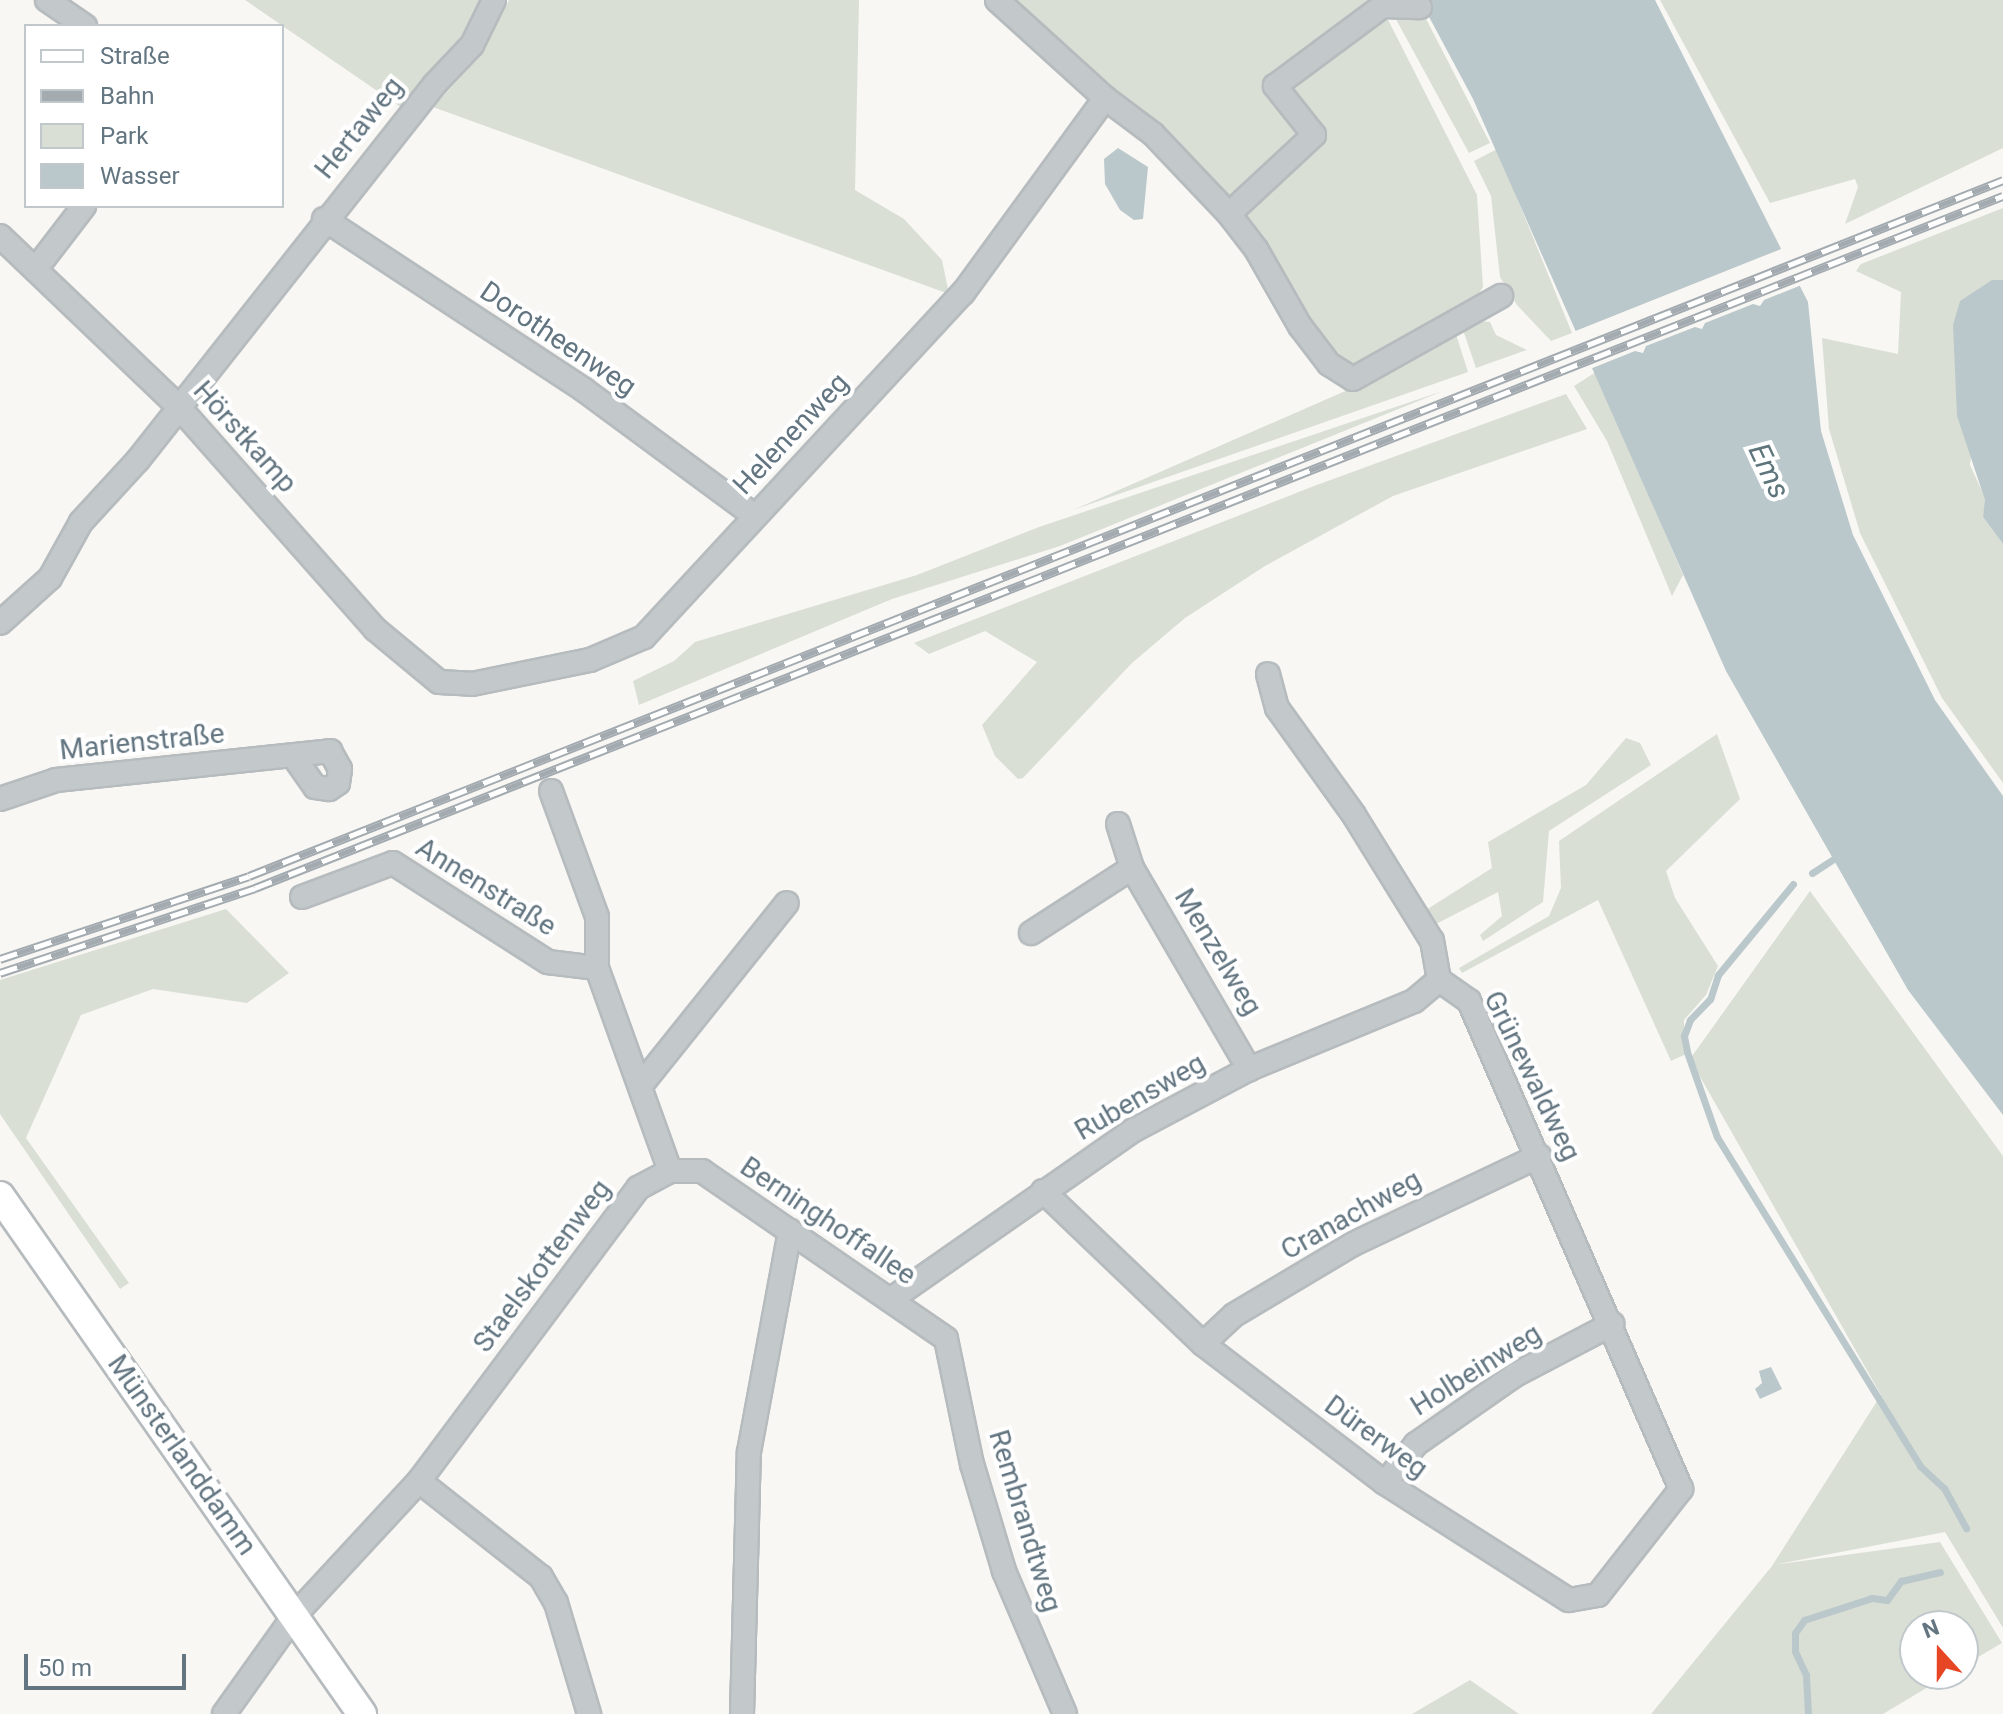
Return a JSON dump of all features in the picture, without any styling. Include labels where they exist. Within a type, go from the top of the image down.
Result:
[{"type":"main road","name":"Münsterlanddamm","points":[[0,1196],[362,1714]]},
{"type":"street","points":[[47,0],[82,24]]},
{"type":"street","name":"Hertaweg","points":[[177,405],[324,219],[472,45],[494,0]]},
{"type":"street","points":[[997,0],[1105,98],[1153,134],[1229,214],[1321,355],[1353,379],[1501,296]]},
{"type":"street","points":[[1229,214],[1314,135],[1275,86],[1386,3],[1420,7]]},
{"type":"street","name":"Helenenweg","points":[[439,682],[472,684],[625,649],[644,637],[963,293],[1105,98]]},
{"type":"street","points":[[38,266],[82,208]]},
{"type":"street","name":"Dorotheenweg","points":[[324,219],[584,390],[755,516]]},
{"type":"street","name":"Hörstkamp","points":[[0,236],[38,266],[177,405],[375,629],[439,682]]},
{"type":"street","points":[[0,623],[42,588],[81,522],[138,460],[177,405]]},
{"type":"street","points":[[1268,674],[1277,708],[1354,815],[1432,941],[1439,980]]},
{"type":"street","name":"Marienstraße","points":[[0,799],[56,780],[293,756]]},
{"type":"street","points":[[551,791],[597,917],[597,968],[670,1171]]},
{"type":"street","name":"Menzelweg","points":[[1118,824],[1132,868],[1249,1069]]},
{"type":"street","name":"Annenstraße","points":[[302,897],[393,863],[548,962],[597,968]]},
{"type":"street","points":[[1031,933],[1132,868]]},
{"type":"street","points":[[641,1085],[787,903]]},
{"type":"street","name":"Rubensweg","points":[[890,1300],[1134,1130],[1249,1069],[1414,1001],[1439,980]]},
{"type":"street","name":"Grünewaldweg","points":[[1439,980],[1469,1001],[1612,1324],[1681,1489]]},
{"type":"street","name":"Cranachweg","points":[[1203,1344],[1234,1315],[1353,1244],[1539,1156]]},
{"type":"street","name":"Berninghoffallee","points":[[670,1171],[702,1171],[946,1339]]},
{"type":"street","name":"Staelskottenweg","points":[[224,1714],[294,1616],[419,1481],[638,1188],[670,1171]]},
{"type":"street","name":"Dürerweg","points":[[1043,1191],[1203,1344],[1385,1483],[1569,1600],[1598,1595],[1681,1489]]},
{"type":"street","points":[[742,1714],[749,1452],[790,1231]]},
{"type":"street","name":"Holbeinweg","points":[[1385,1483],[1428,1435],[1515,1375],[1612,1324]]},
{"type":"street","name":"Rembrandtweg","points":[[946,1339],[972,1464],[1004,1571],[1065,1714]]},
{"type":"street","points":[[419,1481],[541,1577],[556,1603],[589,1714]]},
{"type":"green space","points":[[245,0],[484,0],[465,32],[402,108]]},
{"type":"green space","points":[[509,0],[859,0],[855,190],[904,219],[942,260],[949,294],[433,107],[483,53]]},
{"type":"green space","points":[[1013,0],[1378,0],[1477,195],[1483,287],[1474,302],[1374,362],[1352,363],[1333,356],[1237,221],[1271,190],[1236,220]]},
{"type":"green space","points":[[1660,0],[2003,0],[2003,148],[1845,224],[1858,187],[1855,179],[1770,203]]},
{"type":"green space","points":[[1422,11],[1490,143],[1469,153],[1392,12]]},
{"type":"green space","points":[[1497,149],[1572,333],[1551,341],[1517,305],[1500,277],[1491,196],[1474,161]]},
{"type":"green space","points":[[2003,208],[2003,280],[1992,280],[1970,465],[1986,500],[1983,517],[2003,544],[2003,783],[1942,698],[1860,533],[1829,429],[1822,338],[1898,354],[1901,292],[1856,271],[1861,264]]},
{"type":"green space","points":[[1478,321],[1490,322],[1496,335],[1527,350],[1476,368],[1462,327]]},
{"type":"green space","points":[[1455,331],[1468,372],[1073,510],[1391,371]]},
{"type":"green space","points":[[1596,372],[1683,575],[1672,596],[1607,441],[1574,386]]},
{"type":"green space","points":[[1443,391],[1060,546],[892,599],[639,705],[633,681],[674,661],[695,642],[917,575],[1039,527]]},
{"type":"green space","points":[[1566,394],[1587,429],[1393,496],[1265,566],[1185,618],[1132,663],[1023,778],[1018,779],[995,756],[982,725],[1037,662],[985,631],[929,654],[914,643],[1314,486]]},
{"type":"green space","points":[[1717,734],[1740,799],[1666,871],[1675,898],[1718,966],[1706,995],[1684,1020],[1684,1055],[1671,1061],[1598,900],[1462,973],[1459,968],[1549,916],[1561,888],[1559,841]]},
{"type":"green space","points":[[1626,738],[1640,743],[1651,765],[1549,831],[1543,902],[1483,941],[1480,935],[1502,916],[1498,892],[1436,924],[1426,910],[1492,868],[1488,842],[1586,785]]},
{"type":"green space","points":[[1810,891],[2003,1156],[2003,1628],[1945,1532],[1773,1565],[1940,1542],[2002,1643],[1979,1657],[1979,1610],[1899,1610],[1899,1690],[1923,1690],[1883,1714],[1651,1714],[1772,1566],[1881,1395],[1690,1059]]},
{"type":"green space","points":[[226,909],[289,973],[247,1003],[153,989],[81,1015],[26,1138],[129,1283],[120,1289],[0,1114],[0,980]]},
{"type":"green space","points":[[1470,1680],[1519,1714],[1412,1714]]},
{"type":"water","name":"Ems","points":[[1420,0],[1655,0],[1808,302],[1821,431],[1853,535],[1935,700],[2003,796],[2003,1115],[1908,990],[1726,671],[1473,99]]},
{"type":"water","points":[[1118,148],[1148,167],[1143,219],[1134,220],[1120,210],[1105,184],[1104,159]]},
{"type":"water","points":[[1992,280],[2003,280],[2003,544],[1983,517],[1985,500],[1957,416],[1953,325],[1960,301]]},
{"type":"water","points":[[1771,1367],[1782,1389],[1760,1399],[1755,1389],[1762,1383],[1759,1371]]},
{"type":"pier","points":[[1786,247],[1804,284],[1764,300],[1760,306],[1753,304],[1705,323],[1702,329],[1695,327],[1646,346],[1643,353],[1635,351],[1590,369],[1573,332]]},
{"type":"waterway","points":[[1812,873],[1841,854]]},
{"type":"waterway","points":[[1793,884],[1718,975],[1710,999],[1690,1020],[1684,1036],[1687,1052],[1717,1137],[1920,1466],[1944,1488],[1966,1528]]},
{"type":"waterway","points":[[1808,1714],[1806,1675],[1795,1651],[1795,1633],[1804,1620],[1872,1598],[1887,1600],[1901,1581],[1940,1572]]},
{"type":"railway","points":[[0,959],[249,876],[2003,180]]},
{"type":"railway","points":[[0,973],[255,888],[2003,196]]}]
